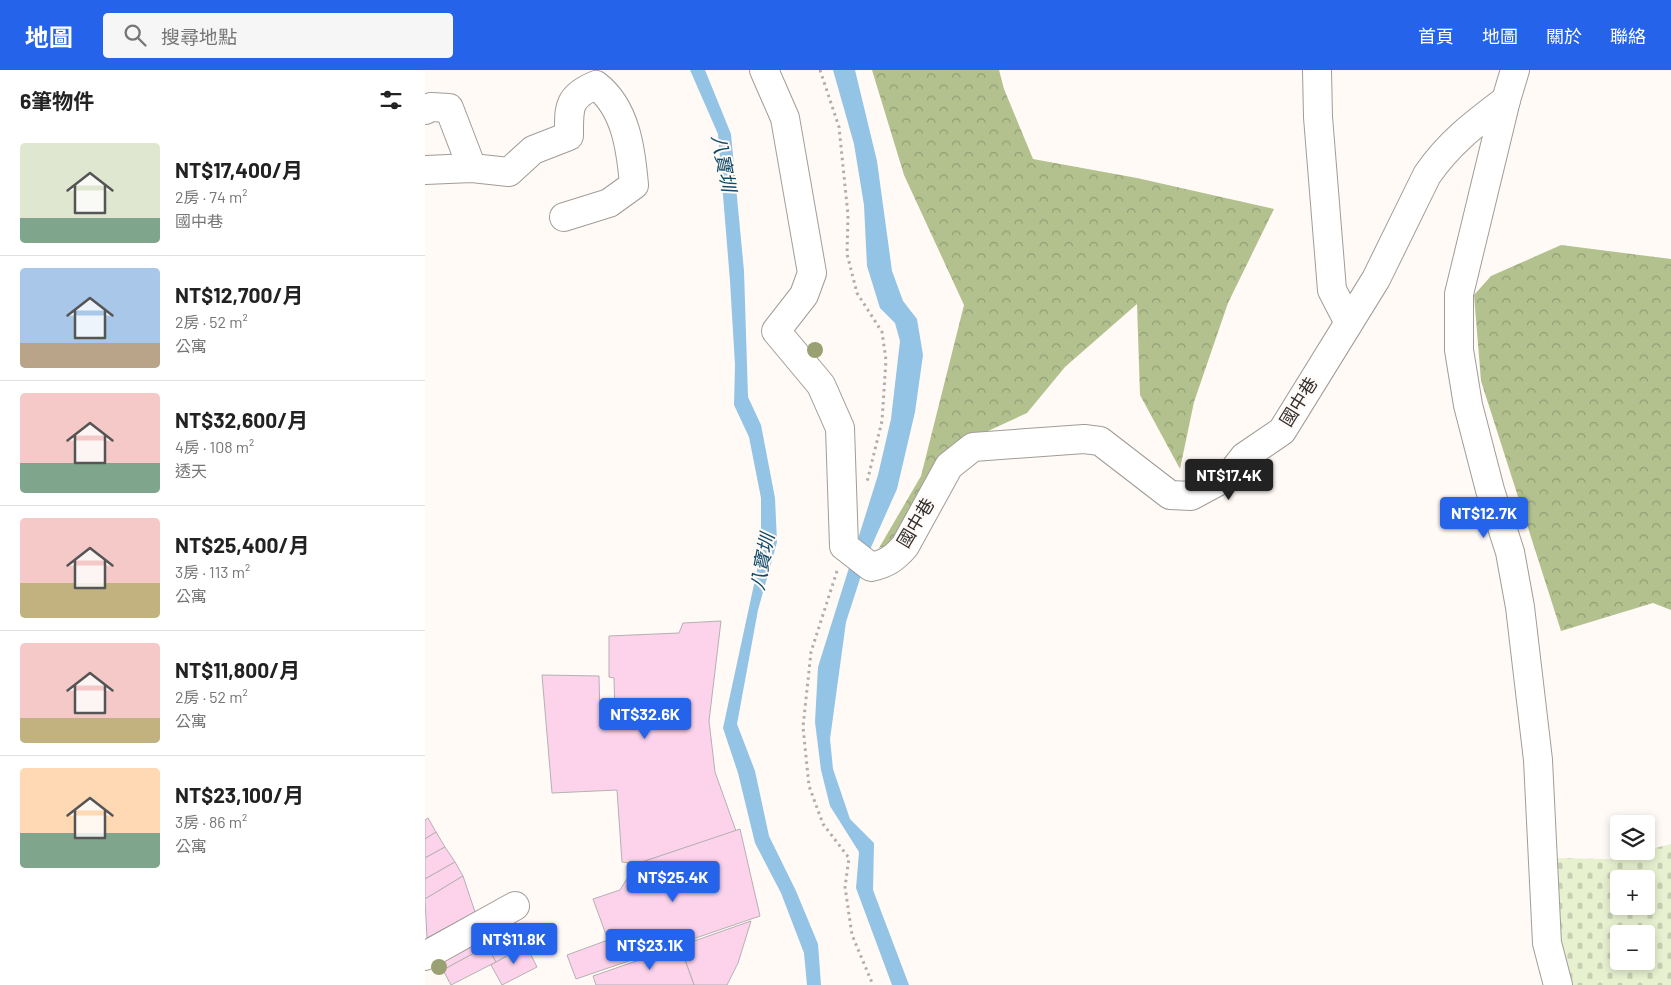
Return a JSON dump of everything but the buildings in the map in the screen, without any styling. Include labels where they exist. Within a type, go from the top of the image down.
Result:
[{"type":"street","name":"國中巷","points":[[764,70],[785,118],[812,273],[804,295],[776,331],[821,385],[840,428],[844,546],[871,567],[881,565],[896,557],[905,546],[949,466],[973,447],[1084,439],[1100,441],[1170,495],[1191,496],[1230,475],[1244,457],[1282,431],[1348,321],[1376,279],[1427,175],[1435,164],[1449,145],[1506,100]]},
{"type":"street","points":[[1317,70],[1318,117],[1331,290],[1348,321]]},
{"type":"street","points":[[1515,70],[1459,294],[1459,350],[1468,405],[1490,490],[1510,552],[1520,607],[1537,760],[1547,943],[1558,985]]},
{"type":"street","points":[[425,170],[471,168],[509,172],[533,150],[569,136],[569,107],[581,91],[596,85],[610,96],[630,144],[634,185],[609,203],[563,217]]},
{"type":"street","points":[[425,110],[431,107],[449,108],[471,168]]},
{"type":"street","points":[[425,956],[515,906]]},
{"type":"green space","points":[[872,70],[999,70],[1004,89],[1033,159],[1137,178],[1274,209],[1228,303],[1194,402],[1180,469],[1140,395],[1137,304],[1065,367],[1027,413],[951,448],[895,543],[879,548],[921,476],[964,305],[904,175]]},
{"type":"green space","points":[[1561,245],[1671,259],[1671,610],[1653,603],[1561,631],[1481,381],[1474,295],[1491,276]]},
{"type":"green space","points":[[1671,844],[1671,985],[1570,985],[1560,942],[1554,858],[1655,860],[1655,848]]},
{"type":"water","name":"八寶圳","points":[[690,70],[705,70],[731,134],[744,271],[748,397],[761,425],[775,498],[777,542],[758,610],[737,724],[755,771],[769,836],[796,891],[818,944],[821,985],[807,985],[804,953],[781,893],[755,843],[738,773],[723,728],[761,552],[761,498],[749,437],[734,405],[735,365],[718,134]]},
{"type":"water","points":[[833,70],[855,70],[877,161],[892,271],[903,301],[917,319],[923,355],[915,412],[897,489],[868,554],[846,622],[830,739],[833,769],[850,819],[874,843],[873,890],[909,985],[892,985],[856,888],[859,852],[830,806],[821,770],[815,722],[818,667],[878,475],[891,419],[900,341],[895,323],[880,308],[867,266],[864,205],[854,144]]}]
